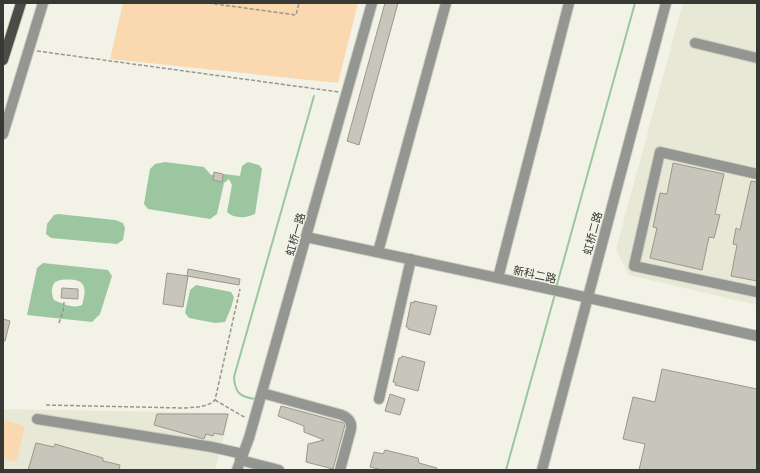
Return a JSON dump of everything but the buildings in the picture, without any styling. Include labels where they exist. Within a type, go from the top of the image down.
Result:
[{"type":"main road","points":[[3,60],[21,3]]},
{"type":"street","points":[[3,132],[43,3]]},
{"type":"street","name":"虹桥一路","points":[[237,470],[254,421],[372,3]]},
{"type":"street","points":[[378,252],[446,3]]},
{"type":"street","points":[[498,278],[569,3]]},
{"type":"street","name":"虹桥二路","points":[[542,470],[666,3]]},
{"type":"street","points":[[695,43],[757,58]]},
{"type":"street","points":[[757,174],[660,152],[634,266],[757,292]]},
{"type":"street","name":"新科二路","points":[[306,237],[572,294],[757,336]]},
{"type":"street","points":[[379,399],[411,259]]},
{"type":"street","points":[[262,393],[342,415],[349,419],[352,425],[340,470]]},
{"type":"street","points":[[37,419],[212,447],[279,470]]},
{"type":"path","points":[[208,3],[296,15],[298,3]]},
{"type":"path","points":[[28,50],[346,94]]},
{"type":"path","points":[[46,405],[183,408],[203,407],[210,404],[215,400],[240,289]]},
{"type":"path","points":[[59,324],[64,302]]},
{"type":"path","points":[[215,400],[247,419],[254,421]]},
{"type":"shaded area","points":[[123,3],[358,3],[338,83],[110,59]]},
{"type":"shaded area","points":[[683,3],[757,3],[757,305],[629,275],[616,249]]},
{"type":"shaded area","points":[[165,162],[204,167],[211,175],[224,174],[240,176],[242,166],[248,162],[259,165],[262,169],[255,214],[241,217],[233,216],[227,212],[232,185],[229,179],[224,183],[217,214],[210,219],[148,209],[144,204],[150,169],[155,164]]},
{"type":"shaded area","points":[[58,214],[115,220],[123,223],[125,228],[123,240],[117,244],[51,238],[46,234],[47,224],[54,215]]},
{"type":"shaded area","points":[[43,263],[108,270],[112,276],[100,314],[92,322],[27,315],[37,268]],"holes":[[[60,280],[78,281],[84,287],[85,292],[82,305],[72,306],[54,300],[52,291],[55,282]]]},
{"type":"shaded area","points":[[196,285],[231,292],[234,297],[225,322],[215,323],[189,318],[185,313],[190,290]]},
{"type":"shaded area","points":[[3,409],[230,413],[215,470],[3,470]]},
{"type":"shaded area","points":[[3,420],[25,426],[16,462],[3,459]]},
{"type":"waterway","points":[[556,288],[635,3]]},
{"type":"waterway","points":[[255,399],[246,397],[239,393],[234,377],[314,96]]},
{"type":"waterway","points":[[506,470],[555,294]]}]
